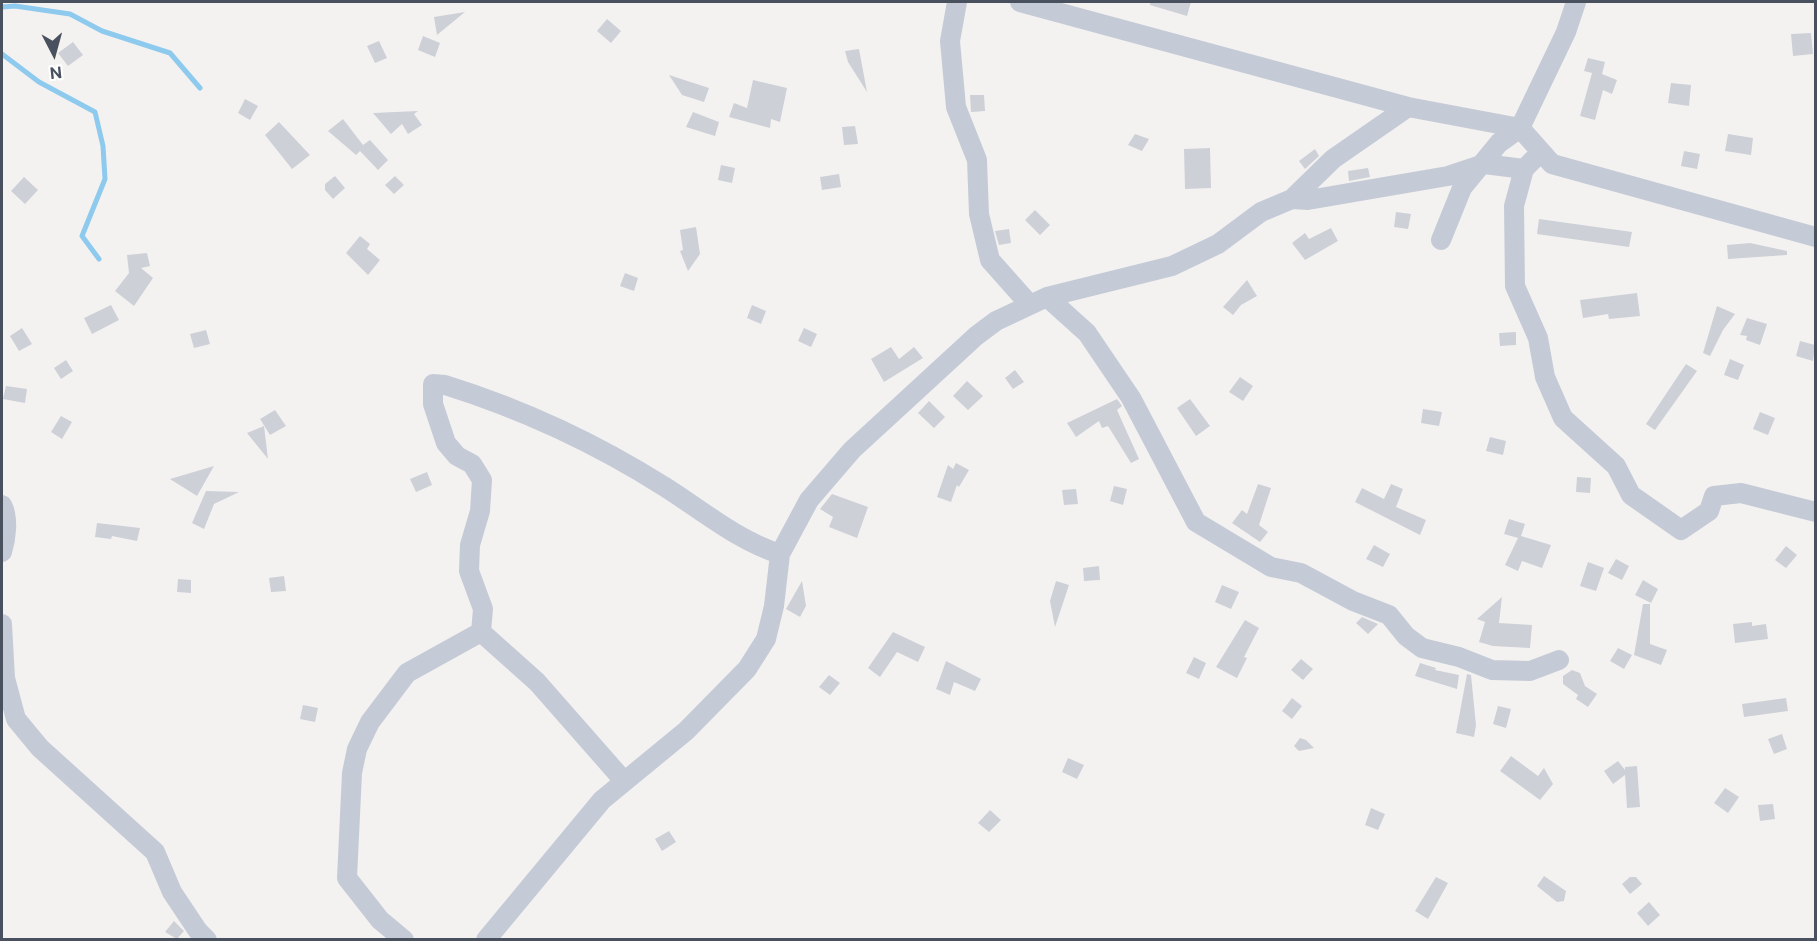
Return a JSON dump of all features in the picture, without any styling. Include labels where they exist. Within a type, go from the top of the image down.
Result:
[{"type":"street","points":[[957,2],[950,41],[956,107],[977,160],[979,214],[990,260],[1039,301],[1087,333],[1131,398],[1196,522],[1271,567],[1301,573],[1353,601],[1389,615],[1406,636],[1422,648],[1459,657],[1492,670],[1530,671],[1559,660]]},
{"type":"street","points":[[1020,2],[1408,107],[1520,128],[1552,164],[1815,237]]},
{"type":"street","points":[[1441,240],[1462,188],[1499,143],[1520,128],[1566,32],[1576,2]]},
{"type":"street","points":[[486,939],[602,800],[686,731],[747,669],[766,639],[774,606],[780,554],[809,500],[852,450],[950,363],[976,336],[996,321],[1039,301],[1172,266],[1218,244],[1261,212],[1292,199],[1333,159],[1408,107]]},
{"type":"street","points":[[1541,152],[1524,169],[1514,206],[1515,286],[1538,338],[1545,376],[1563,418],[1616,466],[1631,495],[1682,530],[1709,511],[1714,496],[1741,493],[1815,512]]},
{"type":"street","points":[[1292,199],[1308,200],[1448,176],[1484,164],[1524,169]]},
{"type":"street","points":[[481,632],[483,609],[469,571],[470,545],[480,511],[482,480],[472,464],[458,456],[446,443],[433,404],[433,384],[454,388],[525,412],[664,486],[753,545],[780,554]]},
{"type":"street","points":[[2,505],[5,511],[5,542],[2,552]]},
{"type":"street","points":[[2,624],[5,678],[16,718],[40,748],[155,852],[172,892],[198,932],[207,939]]},
{"type":"street","points":[[481,632],[537,682],[624,781]]},
{"type":"street","points":[[404,939],[380,920],[347,878],[352,773],[357,749],[387,696],[407,673],[481,632]]},
{"type":"building","points":[[1150,2],[1191,2],[1187,16],[1150,5]]},
{"type":"building","points":[[465,12],[437,35],[434,17]]},
{"type":"building","points":[[607,19],[621,31],[611,43],[597,31]]},
{"type":"building","points":[[1811,33],[1813,54],[1793,56],[1791,34]]},
{"type":"building","points":[[423,36],[440,43],[435,57],[418,50]]},
{"type":"building","points":[[379,41],[387,58],[375,63],[367,46]]},
{"type":"building","points":[[73,42],[83,55],[68,66],[58,53]]},
{"type":"building","points":[[859,49],[867,92],[848,62],[845,51]]},
{"type":"building","points":[[1588,58],[1605,62],[1602,74],[1617,80],[1612,94],[1603,90],[1595,120],[1580,116],[1592,73],[1584,71]]},
{"type":"building","points":[[669,75],[709,88],[704,102],[682,95]]},
{"type":"building","points":[[753,80],[787,88],[780,122],[771,119],[770,128],[729,117],[734,103],[747,108]]},
{"type":"building","points":[[1671,83],[1691,85],[1689,106],[1668,103]]},
{"type":"building","points":[[970,95],[984,95],[985,111],[971,112]]},
{"type":"building","points":[[245,99],[258,106],[250,120],[238,113]]},
{"type":"building","points":[[418,111],[414,114],[422,125],[408,134],[402,124],[391,134],[373,113]]},
{"type":"building","points":[[693,112],[719,122],[715,136],[686,127]]},
{"type":"building","points":[[343,119],[363,145],[370,140],[388,160],[378,170],[360,151],[356,155],[328,131]]},
{"type":"building","points":[[279,122],[310,155],[292,169],[265,135]]},
{"type":"building","points":[[855,126],[858,144],[844,145],[842,127]]},
{"type":"building","points":[[1135,134],[1149,139],[1142,151],[1128,145]]},
{"type":"building","points":[[1728,134],[1753,138],[1751,155],[1725,151]]},
{"type":"building","points":[[1210,148],[1211,188],[1185,189],[1184,149]]},
{"type":"building","points":[[1315,149],[1319,156],[1305,169],[1299,161]]},
{"type":"building","points":[[1684,151],[1700,154],[1697,169],[1681,166]]},
{"type":"building","points":[[721,165],[735,168],[732,183],[718,180]]},
{"type":"building","points":[[1368,168],[1370,177],[1349,181],[1348,171]]},
{"type":"building","points":[[839,174],[841,187],[822,190],[820,177]]},
{"type":"building","points":[[335,176],[345,188],[333,199],[325,190],[325,184]]},
{"type":"building","points":[[395,176],[404,185],[394,194],[385,185]]},
{"type":"building","points":[[24,177],[38,190],[25,204],[11,191]]},
{"type":"building","points":[[1035,210],[1050,225],[1040,235],[1025,220]]},
{"type":"building","points":[[1396,212],[1411,214],[1408,229],[1394,227]]},
{"type":"building","points":[[1539,219],[1632,232],[1629,247],[1537,234]]},
{"type":"building","points":[[696,227],[700,254],[688,271],[680,251],[683,250],[680,230]]},
{"type":"building","points":[[1331,228],[1338,241],[1305,260],[1292,243],[1305,233],[1309,239]]},
{"type":"building","points":[[1009,229],[1011,243],[999,245],[995,231]]},
{"type":"building","points":[[360,236],[370,244],[367,249],[380,260],[368,275],[346,253]]},
{"type":"building","points":[[1750,243],[1787,251],[1787,255],[1728,259],[1727,245]]},
{"type":"building","points":[[147,253],[150,266],[141,268],[153,278],[134,306],[115,291],[129,273],[127,255]]},
{"type":"building","points":[[625,273],[638,278],[634,291],[620,286]]},
{"type":"building","points":[[1247,280],[1257,296],[1241,305],[1233,315],[1223,307]]},
{"type":"building","points":[[1637,293],[1640,316],[1609,319],[1608,314],[1583,318],[1580,300]]},
{"type":"building","points":[[111,305],[119,320],[92,334],[84,318]]},
{"type":"building","points":[[752,305],[766,311],[761,324],[747,318]]},
{"type":"building","points":[[1717,306],[1735,314],[1723,330],[1710,356],[1703,353]]},
{"type":"building","points":[[1747,318],[1767,324],[1760,345],[1746,340],[1747,336],[1740,335]]},
{"type":"building","points":[[22,328],[32,344],[19,351],[10,336]]},
{"type":"building","points":[[804,328],[817,334],[811,347],[798,341]]},
{"type":"building","points":[[206,330],[210,344],[194,348],[190,334]]},
{"type":"building","points":[[1516,332],[1516,345],[1500,346],[1499,333]]},
{"type":"building","points":[[1800,341],[1815,345],[1813,361],[1796,356]]},
{"type":"building","points":[[891,347],[899,359],[914,347],[923,358],[884,382],[871,359]]},
{"type":"building","points":[[1730,359],[1744,365],[1738,380],[1724,375]]},
{"type":"building","points":[[66,360],[73,371],[61,379],[54,368]]},
{"type":"building","points":[[1686,364],[1697,371],[1655,430],[1646,424]]},
{"type":"building","points":[[1015,370],[1024,382],[1013,389],[1005,378]]},
{"type":"building","points":[[1240,377],[1253,386],[1243,401],[1229,392]]},
{"type":"building","points":[[967,381],[983,396],[968,410],[953,396]]},
{"type":"building","points":[[6,386],[27,389],[25,403],[3,399]]},
{"type":"building","points":[[1117,399],[1122,406],[1117,410],[1139,459],[1131,463],[1108,426],[1102,428],[1099,421],[1076,437],[1067,423]]},
{"type":"building","points":[[1190,399],[1210,426],[1196,436],[1177,408]]},
{"type":"building","points":[[929,401],[945,417],[934,428],[918,413]]},
{"type":"building","points":[[1423,409],[1442,412],[1439,426],[1421,423]]},
{"type":"building","points":[[275,410],[286,426],[270,435],[260,419]]},
{"type":"building","points":[[1760,412],[1775,418],[1768,435],[1753,429]]},
{"type":"building","points":[[61,416],[72,422],[62,439],[51,432]]},
{"type":"building","points":[[264,426],[268,459],[247,433]]},
{"type":"building","points":[[1490,437],[1506,441],[1503,455],[1486,451]]},
{"type":"building","points":[[956,463],[969,470],[959,487],[957,485],[951,502],[937,497],[948,465],[953,469]]},
{"type":"building","points":[[214,466],[197,496],[170,479]]},
{"type":"building","points":[[427,472],[432,485],[416,492],[410,479]]},
{"type":"building","points":[[1577,477],[1591,478],[1590,493],[1576,492]]},
{"type":"building","points":[[1258,484],[1271,488],[1259,525],[1268,532],[1260,542],[1232,523],[1242,510],[1247,514]]},
{"type":"building","points":[[1391,484],[1403,489],[1396,507],[1426,520],[1420,535],[1355,502],[1362,488],[1384,499]]},
{"type":"building","points":[[1114,486],[1127,489],[1123,505],[1110,501]]},
{"type":"building","points":[[1076,489],[1078,504],[1064,505],[1062,490]]},
{"type":"building","points":[[206,491],[239,492],[214,504],[204,529],[192,523]]},
{"type":"building","points":[[832,494],[868,507],[857,538],[829,527],[833,517],[820,509]]},
{"type":"building","points":[[1509,519],[1525,524],[1521,536],[1551,545],[1542,568],[1522,561],[1518,571],[1505,565],[1518,538],[1504,534]]},
{"type":"building","points":[[97,523],[140,528],[137,541],[112,536],[111,539],[95,537]]},
{"type":"building","points":[[1374,545],[1390,554],[1383,567],[1366,559]]},
{"type":"building","points":[[1786,546],[1797,555],[1786,568],[1775,560]]},
{"type":"building","points":[[1616,559],[1629,566],[1622,580],[1608,573]]},
{"type":"building","points":[[1588,562],[1604,568],[1596,591],[1580,586]]},
{"type":"building","points":[[1099,566],[1100,580],[1084,581],[1083,568]]},
{"type":"building","points":[[284,576],[286,591],[271,592],[269,578]]},
{"type":"building","points":[[178,579],[191,580],[191,593],[177,592]]},
{"type":"building","points":[[1643,580],[1658,589],[1651,603],[1635,595]]},
{"type":"building","points":[[802,581],[806,606],[800,617],[786,609]]},
{"type":"building","points":[[1056,581],[1069,585],[1055,627],[1050,601]]},
{"type":"building","points":[[1222,585],[1239,592],[1231,609],[1215,602]]},
{"type":"building","points":[[1502,597],[1499,623],[1532,625],[1530,648],[1493,646],[1479,642],[1485,622],[1477,619]]},
{"type":"building","points":[[1643,604],[1650,604],[1650,644],[1667,650],[1661,665],[1634,655]]},
{"type":"building","points":[[1362,617],[1378,624],[1368,634],[1356,623]]},
{"type":"building","points":[[1245,620],[1259,628],[1244,657],[1247,658],[1237,678],[1216,667]]},
{"type":"building","points":[[1752,622],[1752,626],[1766,624],[1768,639],[1735,643],[1733,624]]},
{"type":"building","points":[[893,632],[925,647],[918,662],[897,652],[880,677],[868,668]]},
{"type":"building","points":[[1618,648],[1632,655],[1624,669],[1610,661]]},
{"type":"building","points":[[1194,657],[1206,663],[1199,679],[1186,673]]},
{"type":"building","points":[[1301,659],[1313,669],[1303,680],[1291,670]]},
{"type":"building","points":[[946,661],[981,679],[975,691],[954,682],[950,695],[936,689]]},
{"type":"building","points":[[1420,663],[1436,668],[1435,670],[1459,675],[1457,689],[1415,676]]},
{"type":"building","points":[[1572,670],[1580,673],[1585,686],[1597,694],[1588,707],[1576,699],[1578,695],[1563,684],[1563,676]]},
{"type":"building","points":[[1467,674],[1471,675],[1476,725],[1474,737],[1456,733]]},
{"type":"building","points":[[829,675],[840,683],[830,695],[819,687]]},
{"type":"building","points":[[1292,698],[1302,706],[1292,719],[1282,711]]},
{"type":"building","points":[[1786,698],[1788,711],[1744,717],[1742,704]]},
{"type":"building","points":[[303,705],[318,708],[315,722],[300,719]]},
{"type":"building","points":[[1498,706],[1511,709],[1506,728],[1493,724]]},
{"type":"building","points":[[1782,734],[1787,749],[1774,754],[1768,739]]},
{"type":"building","points":[[1300,738],[1306,740],[1314,748],[1299,751],[1294,746]]},
{"type":"building","points":[[1511,756],[1538,776],[1544,768],[1553,784],[1540,800],[1500,771]]},
{"type":"building","points":[[1068,758],[1084,765],[1077,779],[1062,772]]},
{"type":"building","points":[[1618,761],[1625,770],[1625,767],[1637,766],[1640,807],[1627,808],[1625,775],[1613,784],[1604,771]]},
{"type":"building","points":[[1725,788],[1739,797],[1728,813],[1714,803]]},
{"type":"building","points":[[1773,804],[1775,819],[1760,821],[1758,805]]},
{"type":"building","points":[[1371,808],[1385,814],[1378,830],[1365,825]]},
{"type":"building","points":[[990,810],[1001,820],[989,832],[978,823]]},
{"type":"building","points":[[669,831],[676,842],[662,851],[655,839]]},
{"type":"building","points":[[1544,876],[1566,891],[1564,901],[1557,902],[1537,886]]},
{"type":"building","points":[[1436,877],[1448,883],[1428,919],[1415,911]]},
{"type":"building","points":[[1630,877],[1636,877],[1642,884],[1630,894],[1622,884]]},
{"type":"building","points":[[1649,902],[1660,915],[1648,926],[1637,913]]},
{"type":"building","points":[[174,921],[184,931],[177,939],[165,932]]},
{"type":"waterway","points":[[2,7],[15,6],[70,14],[102,31],[170,53],[200,88]]},
{"type":"waterway","points":[[2,54],[39,82],[95,112],[103,146],[105,179],[82,236],[99,259]]}]
